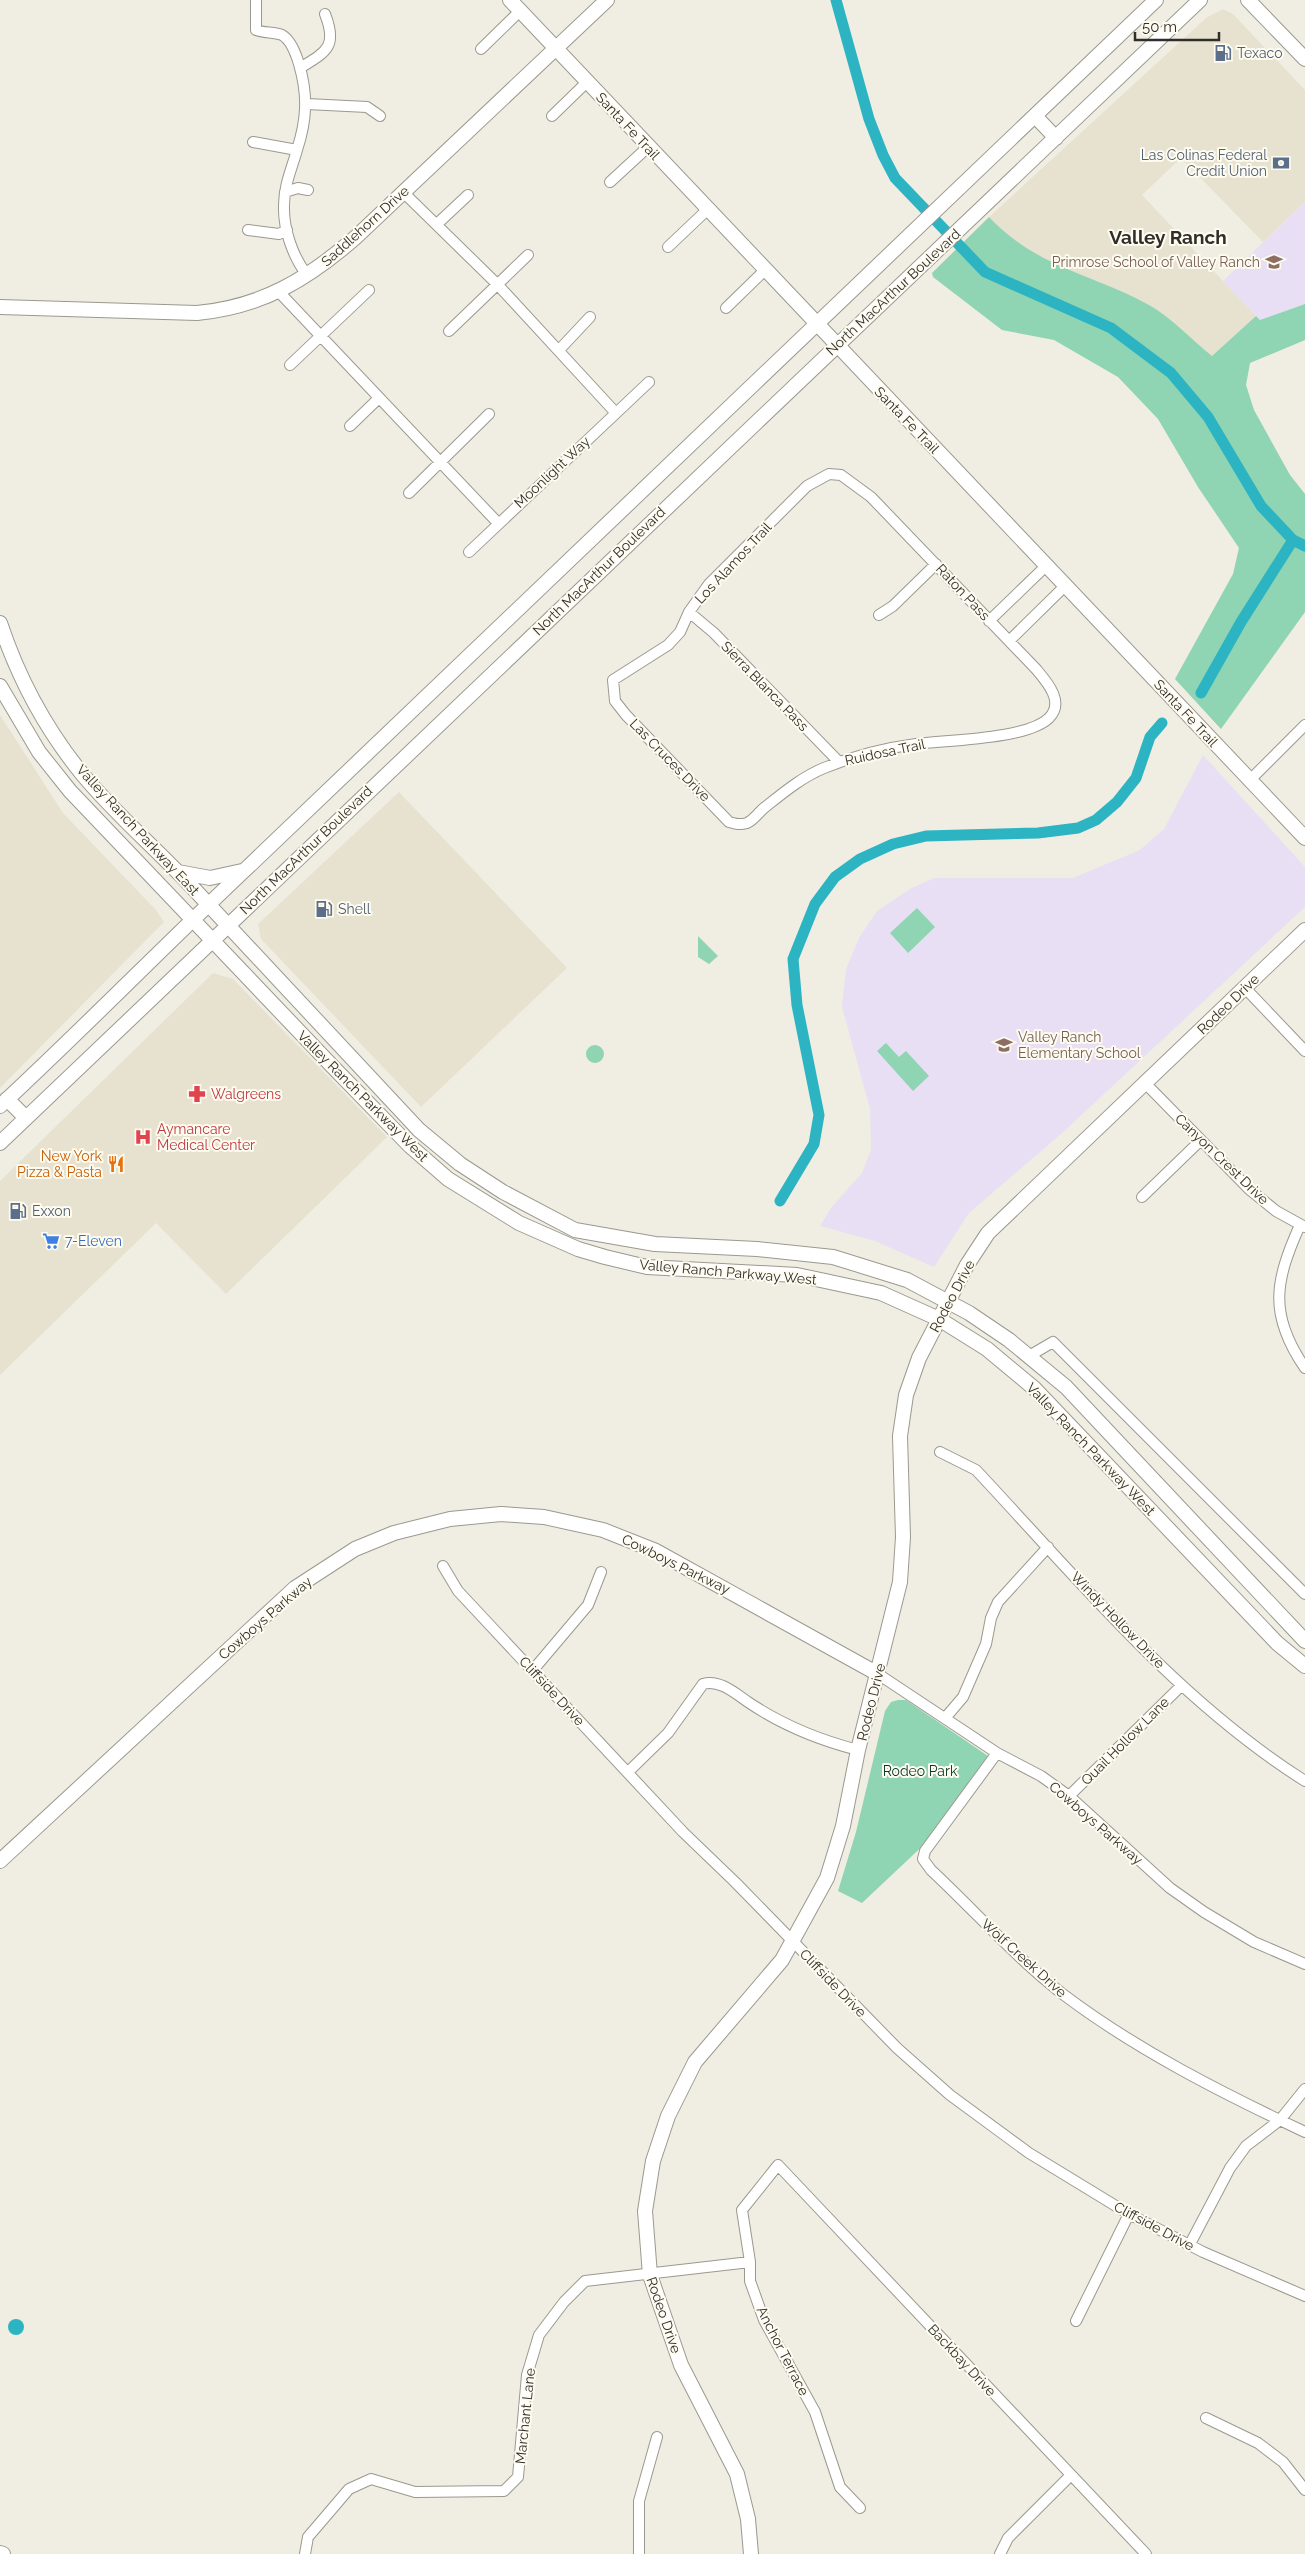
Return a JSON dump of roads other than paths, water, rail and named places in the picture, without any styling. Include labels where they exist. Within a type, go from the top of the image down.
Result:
[{"type":"main road","name":"Santa Fe Trail","points":[[510,0],[817,326],[1305,838]]},
{"type":"main road","name":"Saddlehorn Drive","points":[[0,308],[197,313],[226,310],[279,292],[329,261],[356,238],[607,0]]},
{"type":"main road","name":"North MacArthur Boulevard","points":[[3,1102],[82,1030],[208,904],[817,326],[906,238],[1156,0]]},
{"type":"main road","name":"North MacArthur Boulevard","points":[[0,1143],[1200,0]]},
{"type":"main road","points":[[1248,0],[1305,59]]},
{"type":"main road","points":[[1035,116],[1056,138]]},
{"type":"main road","name":"Valley Ranch Parkway East","points":[[0,623],[12,655],[34,698],[84,776],[228,925]]},
{"type":"main road","name":"Valley Ranch Parkway East","points":[[0,686],[51,769],[193,920]]},
{"type":"main road","points":[[51,769],[70,756]]},
{"type":"main road","points":[[178,872],[210,878],[245,870]]},
{"type":"main road","name":"Valley Ranch Parkway West","points":[[193,920],[383,1118],[448,1179],[499,1213],[564,1244],[646,1267],[797,1275],[881,1293],[939,1319],[1006,1362],[1035,1389],[1277,1643],[1305,1666]]},
{"type":"main road","name":"Valley Ranch Parkway West","points":[[228,925],[424,1135],[460,1164],[503,1192],[553,1220],[570,1228],[655,1244],[757,1249],[833,1258],[875,1269],[914,1284],[969,1313],[1029,1356],[1066,1387],[1305,1641]]},
{"type":"main road","name":"Rodeo Drive","points":[[751,2554],[748,2519],[737,2474],[681,2364],[650,2275],[645,2211],[653,2162],[668,2116],[695,2062],[751,1998],[794,1942],[828,1878],[843,1826],[858,1750],[900,1582],[903,1537],[901,1423],[906,1395],[919,1358],[967,1265],[988,1233],[1305,930]]},
{"type":"main road","points":[[3,1102],[26,1118]]},
{"type":"main road","points":[[383,1118],[397,1107]]},
{"type":"main road","points":[[549,1237],[553,1220]]},
{"type":"main road","points":[[564,1244],[570,1228]]},
{"type":"main road","points":[[1113,1470],[1129,1455]]},
{"type":"main road","name":"Cowboys Parkway","points":[[0,1861],[295,1588],[346,1554],[368,1544],[394,1533],[450,1519],[501,1514],[544,1517],[604,1530],[664,1555],[878,1674]]},
{"type":"main road","points":[[1262,1626],[1277,1613]]},
{"type":"street","points":[[256,0],[256,30],[281,35],[292,46],[300,68],[307,104],[283,206],[287,230],[297,262],[307,275]]},
{"type":"street","points":[[481,49],[520,11]]},
{"type":"street","points":[[300,68],[324,53],[329,43],[331,33],[325,14]]},
{"type":"street","points":[[552,116],[587,82]]},
{"type":"street","points":[[307,104],[367,107],[380,116]]},
{"type":"street","points":[[253,142],[297,150]]},
{"type":"street","points":[[610,182],[648,147]]},
{"type":"street","points":[[285,192],[298,188],[308,190]]},
{"type":"street","points":[[404,193],[497,284],[615,412]]},
{"type":"street","points":[[437,224],[468,195]]},
{"type":"street","points":[[668,246],[707,210]]},
{"type":"street","points":[[248,230],[279,234],[287,230]]},
{"type":"street","points":[[449,331],[528,255]]},
{"type":"street","points":[[726,308],[765,270]]},
{"type":"street","points":[[290,365],[369,290]]},
{"type":"street","points":[[279,292],[498,523]]},
{"type":"street","points":[[559,350],[590,317]]},
{"type":"street","name":"Moonlight Way","points":[[469,552],[615,412],[649,382]]},
{"type":"street","points":[[350,426],[379,398]]},
{"type":"street","points":[[408,493],[489,414]]},
{"type":"street","name":"Raton Pass","points":[[829,474],[840,475],[861,488],[1036,669],[1055,695],[1056,707],[1050,718],[1034,728]]},
{"type":"street","name":"Los Alamos Trail","points":[[615,701],[613,680],[668,645],[680,632],[689,612],[709,584],[807,486],[829,474]]},
{"type":"street","points":[[880,615],[893,606],[936,564]]},
{"type":"street","points":[[989,620],[1046,566]]},
{"type":"street","points":[[1009,641],[1065,586]]},
{"type":"street","name":"Sierra Blanca Pass","points":[[689,612],[714,633],[839,762]]},
{"type":"street","name":"Las Cruces Drive","points":[[615,701],[726,819]]},
{"type":"street","points":[[1250,780],[1305,725]]},
{"type":"street","name":"Ruidosa Trail","points":[[726,819],[738,825],[749,822],[813,773],[868,753],[915,744],[1010,734],[1034,728]]},
{"type":"street","points":[[1245,988],[1305,1051]]},
{"type":"street","name":"Canyon Crest Drive","points":[[1145,1083],[1249,1188],[1276,1211],[1302,1226]]},
{"type":"street","points":[[1142,1198],[1201,1140]]},
{"type":"street","points":[[1302,1226],[1284,1262],[1280,1281],[1279,1306],[1284,1328],[1305,1368]]},
{"type":"street","points":[[1029,1356],[1053,1342],[1305,1594]]},
{"type":"street","name":"Windy Hollow Drive","points":[[940,1452],[958,1459],[976,1470],[1181,1686],[1225,1725],[1305,1781]]},
{"type":"street","points":[[946,1718],[963,1697],[986,1644],[991,1618],[998,1602],[1048,1547]]},
{"type":"street","name":"Cliffside Drive","points":[[442,1566],[458,1591],[683,1832],[897,2048],[950,2095],[1029,2152],[1129,2214],[1305,2296]]},
{"type":"street","points":[[533,1670],[588,1605],[602,1572]]},
{"type":"street","name":"Cowboys Parkway","points":[[878,1674],[997,1753],[1041,1776],[1069,1796],[1170,1888],[1254,1942],[1305,1964]]},
{"type":"street","points":[[628,1772],[668,1733],[703,1684],[711,1682],[729,1689],[757,1708],[809,1735],[858,1750]]},
{"type":"street","name":"Quail Hollow Lane","points":[[1069,1796],[1181,1686]]},
{"type":"street","name":"Wolf Creek Drive","points":[[997,1753],[925,1850],[924,1859],[931,1870],[1064,1995],[1136,2042],[1305,2132]]},
{"type":"street","points":[[1190,2244],[1230,2168],[1246,2146],[1280,2120],[1305,2089]]},
{"type":"street","name":"Anchor Terrace","points":[[778,2165],[742,2210],[750,2262],[750,2281],[764,2320],[815,2412],[840,2487],[860,2508]]},
{"type":"street","name":"Backbay Drive","points":[[778,2165],[1146,2554]]},
{"type":"street","points":[[1076,2321],[1129,2214]]},
{"type":"street","name":"Marchant Lane","points":[[305,2554],[308,2537],[350,2488],[371,2479],[415,2492],[504,2491],[518,2477],[527,2375],[539,2335],[564,2302],[585,2281],[750,2262]]},
{"type":"street","points":[[1206,2418],[1258,2443],[1283,2462],[1305,2490]]},
{"type":"street","points":[[638,2554],[639,2501],[657,2437]]},
{"type":"street","points":[[1000,2554],[1008,2538],[1071,2475]]},
{"type":"water","points":[[13,2319],[19,2319],[24,2324],[22,2333],[13,2335],[8,2330],[8,2324]]},
{"type":"waterway","points":[[836,0],[869,119],[883,155],[895,178],[985,272],[1111,328],[1171,373],[1208,417],[1261,506],[1293,540],[1305,546]]},
{"type":"waterway","points":[[1201,693],[1241,622],[1293,540]]},
{"type":"waterway","points":[[780,1201],[814,1144],[819,1115],[797,1005],[793,959],[815,904],[835,877],[860,859],[893,844],[926,836],[1038,833],[1078,828],[1096,820],[1117,802],[1136,778],[1150,737],[1162,723]]},
{"type":"place","name":"Texaco","points":[[1223,53]]},
{"type":"place","name":"Las Colinas Federal Credit Union","points":[[1281,163]]},
{"type":"place","name":"Primrose School of Valley Ranch","points":[[1274,262]]},
{"type":"place","name":"Shell","points":[[324,909]]},
{"type":"place","name":"Valley Ranch Elementary School","points":[[1004,1045]]},
{"type":"place","name":"Walgreens","points":[[197,1094]]},
{"type":"place","name":"Aymancare Medical Center","points":[[143,1137]]},
{"type":"place","name":"New York Pizza & Pasta","points":[[116,1164]]},
{"type":"place","name":"Exxon","points":[[18,1211]]},
{"type":"place","name":"7-Eleven","points":[[51,1241]]},
{"type":"district","name":"Valley Ranch","points":[[1168,237]]},
{"type":"park label","name":"Rodeo Park","points":[[920,1771]]}]
